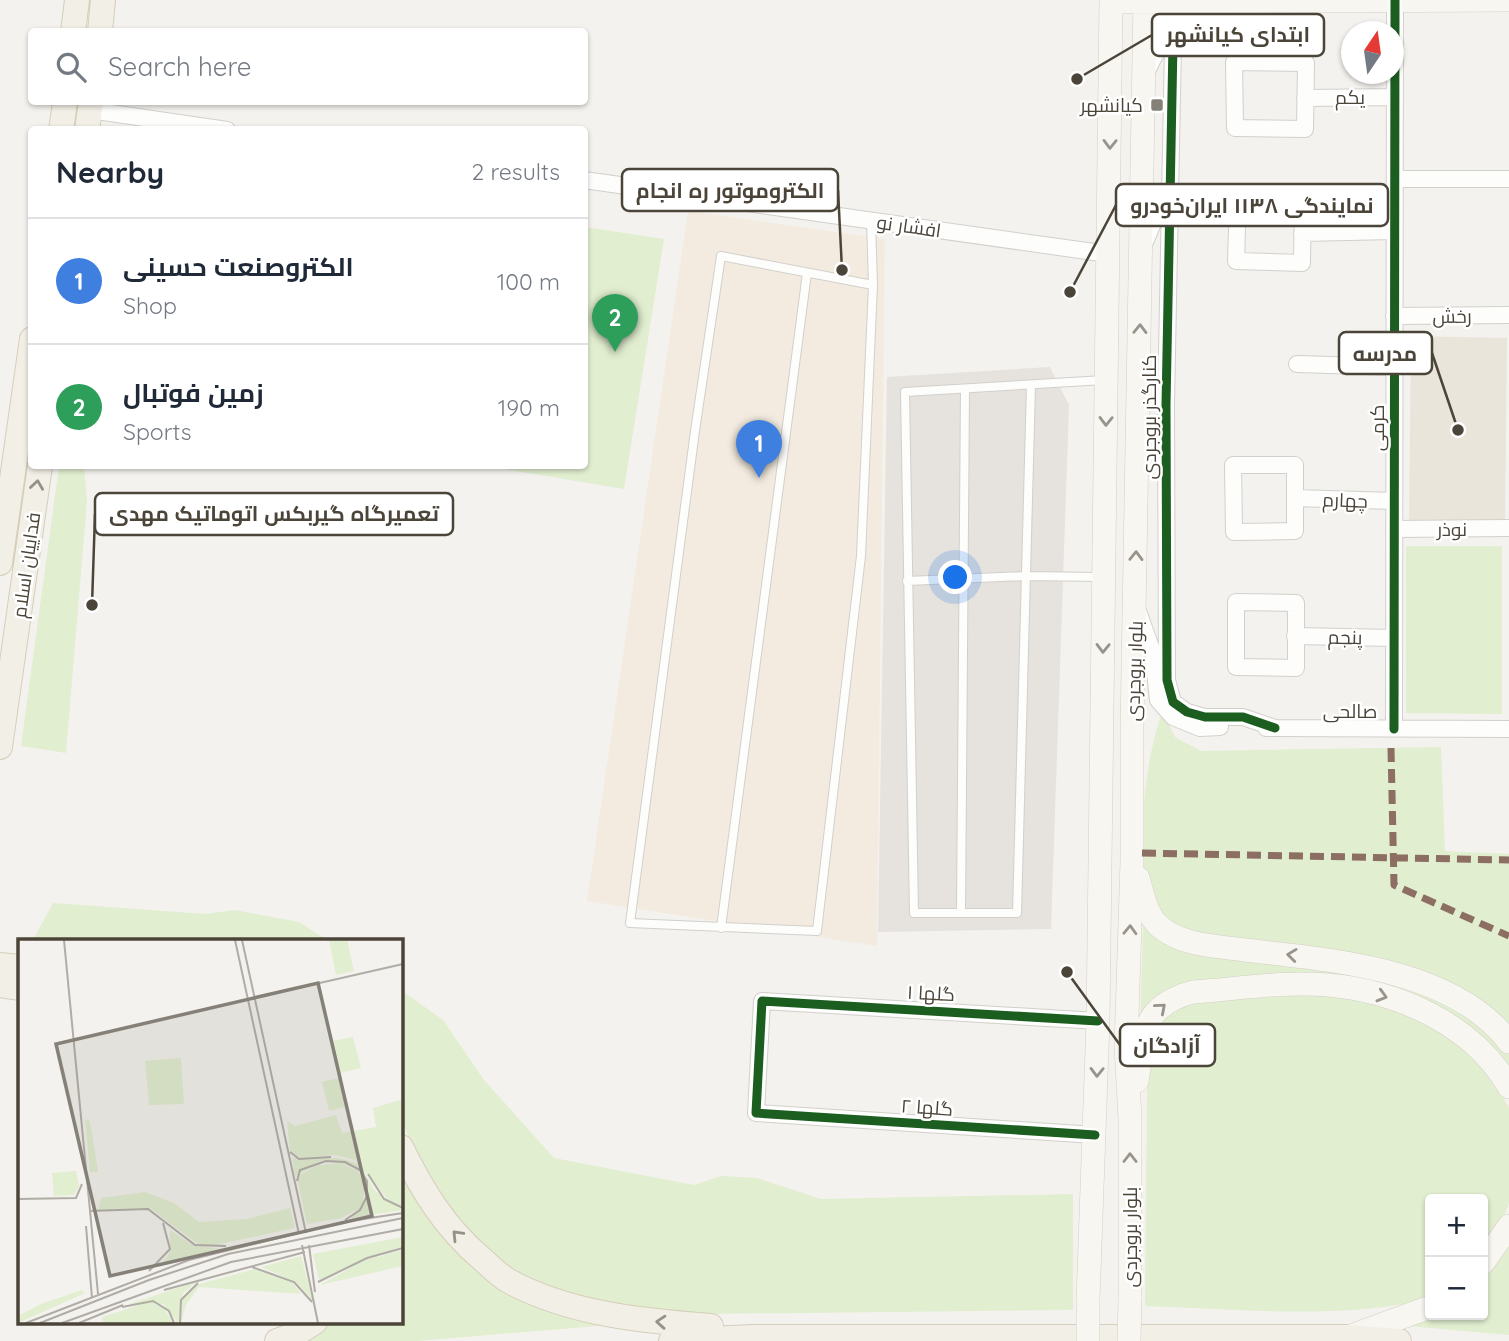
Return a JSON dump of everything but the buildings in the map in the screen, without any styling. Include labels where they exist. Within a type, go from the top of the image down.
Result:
[{"type":"main road","points":[[73,28],[76,0]]},
{"type":"main road","points":[[100,28],[103,0]]},
{"type":"main road","points":[[1111,1],[1509,0]]},
{"type":"main road","name":"بلوار بروجردی","points":[[1088,1341],[1098,1021],[1111,1]]},
{"type":"main road","name":"بلوار بروجردی","points":[[1129,1341],[1130,1118],[1126,1047],[1132,861],[1145,1]]},
{"type":"main road","points":[[62,126],[65,105]]},
{"type":"main road","name":"فداییان اسلام","points":[[0,563],[28,367]]},
{"type":"main road","name":"فداییان اسلام","points":[[0,747],[40,469]]},
{"type":"main road","points":[[1132,861],[1149,913],[1158,925],[1171,935],[1200,944],[1310,958],[1391,974],[1451,995],[1482,1016],[1509,1042]]},
{"type":"main road","points":[[0,965],[18,967]]},
{"type":"main road","points":[[0,985],[18,988]]},
{"type":"main road","points":[[1130,1118],[1151,1016],[1161,1005],[1175,997],[1193,992],[1327,985],[1387,997],[1431,1014],[1458,1032],[1481,1050],[1509,1087]]},
{"type":"main road","points":[[402,1149],[432,1205],[453,1232],[504,1278],[559,1302],[646,1321],[719,1326],[752,1337]]},
{"type":"main road","points":[[1487,1257],[1509,1226]]},
{"type":"main road","points":[[1348,1337],[1425,1309]]},
{"type":"main road","points":[[277,1341],[312,1324]]},
{"type":"main road","points":[[671,1341],[752,1337],[1348,1337],[1399,1341]]},
{"type":"street","name":"کرمی","points":[[1394,729],[1395,1]]},
{"type":"street","points":[[1144,76],[1156,51],[1176,24],[1185,14],[1206,2]]},
{"type":"street","name":"کنارگذر بروجردی","points":[[1176,24],[1172,44],[1166,404],[1167,680],[1173,702],[1187,712],[1205,717],[1243,717],[1275,728]]},
{"type":"street","points":[[1234,62],[1306,63],[1305,98],[1305,129],[1235,128],[1234,62]]},
{"type":"street","name":"یکم","points":[[1305,98],[1395,97]]},
{"type":"street","points":[[90,114],[193,126]]},
{"type":"street","points":[[1395,179],[1509,179]]},
{"type":"street","name":"افشار نو","points":[[588,181],[1108,254]]},
{"type":"street","points":[[1141,251],[1170,181]]},
{"type":"street","points":[[1238,198],[1303,199],[1302,233],[1302,263],[1236,261],[1238,198]]},
{"type":"street","points":[[1302,233],[1395,231]]},
{"type":"street","name":"رخش","points":[[1394,316],[1509,315]]},
{"type":"street","points":[[1297,364],[1395,366]]},
{"type":"street","points":[[1233,465],[1295,465],[1295,498],[1295,531],[1234,532],[1233,465]]},
{"type":"street","name":"چهارم","points":[[1295,498],[1394,501]]},
{"type":"street","name":"نوذر","points":[[1394,529],[1509,528]]},
{"type":"street","points":[[1236,602],[1296,603],[1295,636],[1296,668],[1236,667],[1236,602]]},
{"type":"street","name":"صالحی","points":[[1136,603],[1153,653],[1158,699],[1173,718],[1200,727],[1509,729]]},
{"type":"street","name":"پنجم","points":[[1295,636],[1394,638]]},
{"type":"street","name":"گلها ۱","points":[[756,1113],[762,1001],[1098,1021]]},
{"type":"street","name":"گلها ۲","points":[[756,1113],[1095,1135]]},
{"type":"lane","points":[[870,221],[873,285],[861,556],[817,932],[630,923],[695,431],[721,256],[873,285]]},
{"type":"lane","points":[[721,928],[807,273]]},
{"type":"lane","points":[[1031,385],[1017,913],[914,913],[905,392],[1107,380]]},
{"type":"lane","points":[[961,913],[965,389]]},
{"type":"lane","points":[[907,581],[1026,576],[1104,577]]},
{"type":"shaded area","points":[[688,211],[885,239],[877,946],[587,901]]},
{"type":"shaded area","points":[[1411,336],[1507,338],[1505,522],[1409,522]]},
{"type":"shaded area","points":[[1050,367],[1069,405],[1051,929],[878,932],[887,377]]},
{"type":"green space","points":[[588,227],[664,239],[624,489],[504,469],[588,469]]},
{"type":"green space","points":[[59,469],[84,469],[87,501],[66,753],[21,746]]},
{"type":"green space","points":[[1406,546],[1502,546],[1502,714],[1406,713]]},
{"type":"green space","points":[[1163,712],[1175,737],[1201,751],[1441,747],[1445,851],[1509,854],[1509,1029],[1466,996],[1195,937],[1161,918],[1151,902],[1142,850],[1150,756]]},
{"type":"green space","points":[[53,903],[205,914],[235,910],[299,922],[325,939],[34,939]]},
{"type":"green space","points":[[1143,925],[1151,933],[1396,982],[1458,1009],[1494,1036],[1509,1055],[1509,1070],[1426,1003],[1197,982],[1140,1028]]},
{"type":"green space","points":[[402,991],[443,1020],[484,1080],[554,1158],[694,1185],[721,1176],[757,1178],[821,1199],[1073,1194],[1073,1310],[705,1314],[586,1301],[557,1292],[510,1268],[469,1231],[437,1189],[412,1147],[402,1120]]},
{"type":"green space","points":[[1319,994],[1359,998],[1417,1016],[1473,1056],[1509,1108],[1509,1203],[1501,1225],[1488,1244],[1488,1194],[1425,1194],[1425,1300],[1360,1309],[1288,1312],[1145,1306],[1150,1033],[1182,1003]]},
{"type":"green space","points":[[402,1169],[463,1254],[634,1323],[417,1341],[301,1341],[327,1324],[402,1324]]},
{"type":"green space","points":[[1509,1242],[1509,1335],[1386,1324],[1425,1316],[1425,1320],[1488,1320],[1488,1271]]},
{"type":"marked path","points":[[1391,748],[1394,885],[1509,936]]},
{"type":"marked path","points":[[1142,853],[1509,860]]},
{"type":"cycle path","points":[[1394,729],[1395,1]]},
{"type":"cycle path","points":[[1176,24],[1173,44],[1166,405],[1167,680],[1173,702],[1187,712],[1205,717],[1243,717],[1275,728]]},
{"type":"cycle path","points":[[1095,1135],[756,1113],[762,1001],[1098,1021]]},
{"type":"place","name":"ابتدای کیانشهر","points":[[1077,79]]},
{"type":"place","name":"کیانشهر","points":[[1157,105]]},
{"type":"place","name":"الکتروموتور ره انجام","points":[[842,270]]},
{"type":"place","name":"نمایندگی ۱۱۳۸ ایران‌خودرو","points":[[1070,292]]},
{"type":"place","name":"زمین فوتبال","points":[[615,352]]},
{"type":"place","name":"مدرسه","points":[[1458,430]]},
{"type":"place","name":"الکتروصنعت حسینی","points":[[759,478]]},
{"type":"place","name":"تعمیرگاه گیربکس اتوماتیک مهدی","points":[[92,605]]},
{"type":"place","name":"آزادگان","points":[[1067,972]]}]
